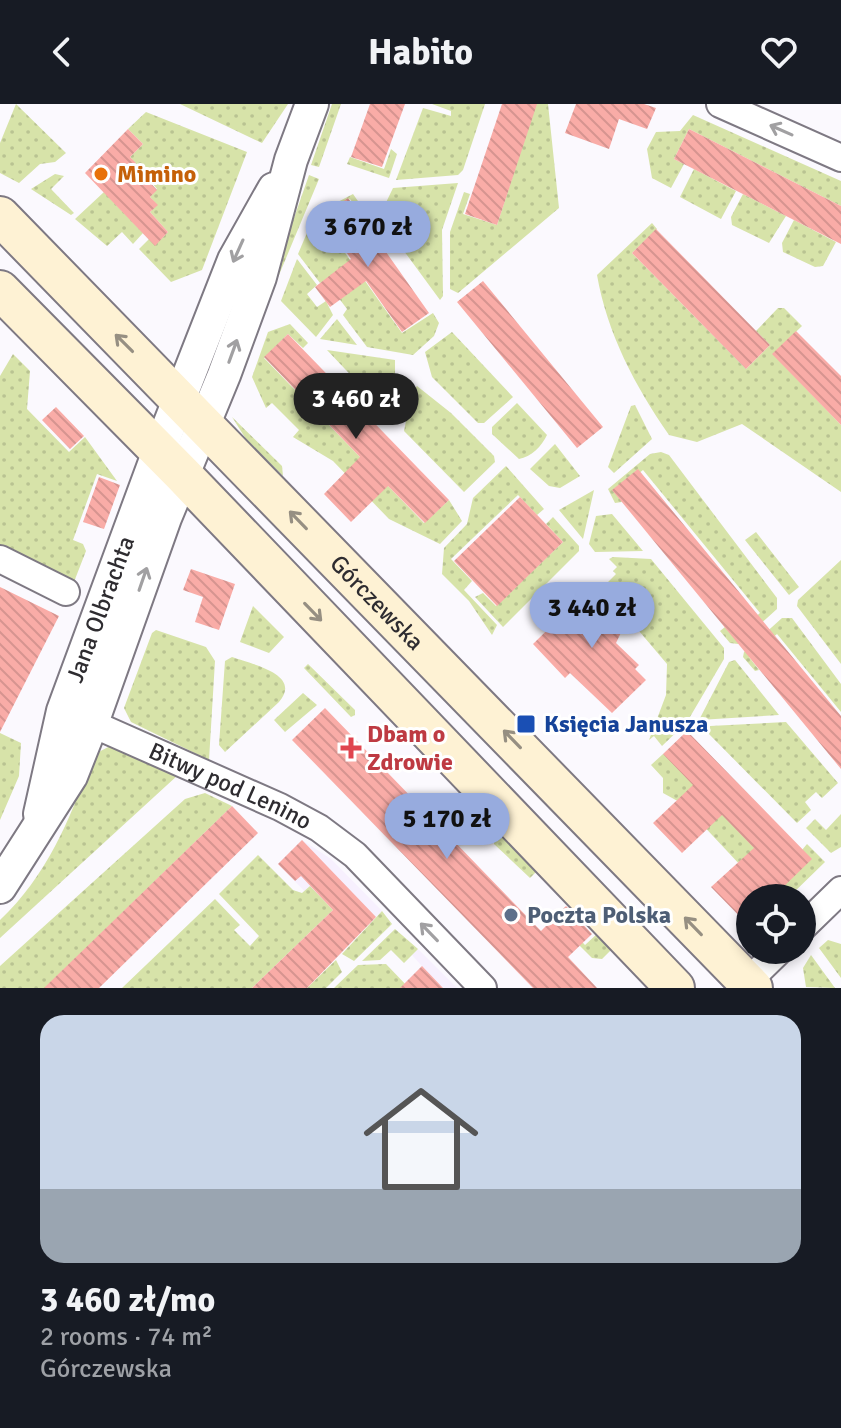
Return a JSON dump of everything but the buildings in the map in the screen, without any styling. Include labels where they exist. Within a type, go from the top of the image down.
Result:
[{"type":"main road","name":"Górczewska","points":[[0,216],[747,986]]},
{"type":"main road","points":[[0,290],[171,463],[675,988]]},
{"type":"street","points":[[192,411],[247,232],[291,160],[312,104]]},
{"type":"street","points":[[720,104],[841,158]]},
{"type":"street","name":"Jana Olbrachta","points":[[0,887],[71,776],[77,717],[192,411]]},
{"type":"street","points":[[0,559],[66,592]]},
{"type":"street","name":"Bitwy pod Lenino","points":[[77,717],[280,807],[319,828],[355,855],[483,988]]},
{"type":"street","points":[[816,914],[841,890]]},
{"type":"street","points":[[747,986],[767,964]]},
{"type":"shaded area","points":[[302,840],[331,859],[382,911],[357,935],[333,910],[328,915],[278,864]]},
{"type":"shaded area","points":[[418,949],[457,988],[409,988],[405,983],[422,966],[412,955]]},
{"type":"green space","points":[[16,104],[66,153],[55,162],[40,164],[19,183],[0,173],[0,143]]},
{"type":"green space","points":[[180,104],[288,104],[262,143]]},
{"type":"green space","points":[[332,104],[341,104],[319,167],[311,165]]},
{"type":"green space","points":[[432,104],[485,104],[463,170],[458,175],[396,180],[423,108],[451,116],[451,111]]},
{"type":"green space","points":[[536,104],[548,104],[559,208],[458,293],[450,289],[450,232],[464,192],[470,194],[463,214],[497,225]]},
{"type":"green space","points":[[146,112],[247,152],[202,270],[171,282],[139,249],[149,239],[155,245],[168,232],[150,212],[157,205],[150,197],[157,189],[130,157],[143,144],[128,129]]},
{"type":"green space","points":[[693,115],[841,181],[841,206],[689,129],[674,159],[684,164],[671,188],[652,178],[647,149],[656,132],[680,131]]},
{"type":"green space","points":[[391,149],[397,154],[389,178],[347,164],[350,157],[384,169]]},
{"type":"green space","points":[[694,169],[736,191],[721,219],[680,197]]},
{"type":"green space","points":[[55,174],[64,176],[51,189],[74,213],[71,215],[31,189]]},
{"type":"green space","points":[[309,175],[319,179],[269,299],[266,298]]},
{"type":"green space","points":[[458,183],[442,230],[443,296],[440,300],[379,217],[393,188]]},
{"type":"green space","points":[[104,192],[143,233],[133,244],[122,232],[107,246],[75,219]]},
{"type":"green space","points":[[353,194],[365,211],[361,214],[350,199],[321,219],[402,333],[433,313],[439,323],[434,336],[413,355],[367,347],[343,315],[347,309],[325,280],[320,283],[298,254],[315,214]]},
{"type":"green space","points":[[743,194],[786,216],[769,243],[732,225],[731,217]]},
{"type":"green space","points":[[794,220],[836,242],[823,266],[815,267],[783,252],[782,243]]},
{"type":"green space","points":[[652,223],[657,229],[632,253],[746,369],[770,345],[756,331],[778,308],[784,308],[802,326],[773,354],[841,425],[841,492],[742,424],[697,442],[669,435],[645,397],[615,338],[597,275]]},
{"type":"green space","points":[[297,259],[317,285],[307,294],[317,307],[326,301],[333,315],[316,337],[281,301]]},
{"type":"green space","points":[[337,319],[357,345],[320,339]]},
{"type":"green space","points":[[290,324],[308,343],[303,348],[288,334],[264,358],[424,523],[449,500],[462,521],[440,544],[389,519],[333,461],[293,437],[299,430],[272,403],[266,408],[252,377],[268,332]]},
{"type":"green space","points":[[452,332],[513,397],[484,423],[478,423],[432,377],[425,352]]},
{"type":"green space","points":[[327,350],[395,360],[395,375],[404,389],[397,424]]},
{"type":"green space","points":[[13,354],[30,371],[27,409],[69,452],[85,437],[117,481],[97,474],[73,540],[83,544],[86,551],[72,587],[0,548],[0,376]]},
{"type":"green space","points":[[417,386],[451,413],[494,456],[495,462],[464,492],[404,431],[412,391]]},
{"type":"green space","points":[[517,403],[547,435],[536,450],[519,459],[492,434],[492,427]]},
{"type":"green space","points":[[635,405],[652,439],[614,473],[608,467],[631,406]]},
{"type":"green space","points":[[232,417],[282,466],[283,476],[246,439]]},
{"type":"green space","points":[[555,444],[580,476],[560,488],[549,486],[530,469]]},
{"type":"green space","points":[[661,452],[669,455],[777,598],[777,609],[738,644],[730,643],[720,631],[725,627],[733,636],[760,613],[643,470],[615,492],[622,502],[615,503],[608,489],[650,454]]},
{"type":"green space","points":[[506,466],[544,509],[537,515],[518,495],[451,559],[472,581],[464,590],[497,625],[492,635],[469,601],[442,574],[444,548],[467,524],[473,498]]},
{"type":"green space","points":[[594,490],[583,539],[559,510]]},
{"type":"green space","points":[[612,514],[643,551],[595,552],[589,544],[596,516]]},
{"type":"green space","points":[[553,517],[579,546],[579,551],[503,627],[475,597],[483,593],[496,606],[563,542],[546,524]]},
{"type":"green space","points":[[756,532],[799,587],[789,595],[745,540]]},
{"type":"green space","points":[[609,559],[651,559],[724,648],[724,659],[687,722],[662,746],[654,736],[649,740],[666,695],[667,664],[628,618],[610,613],[618,603],[602,588],[616,574],[613,571],[617,567]]},
{"type":"green space","points":[[841,560],[841,664],[797,606],[798,600]]},
{"type":"green space","points":[[253,606],[284,637],[269,653],[240,642]]},
{"type":"green space","points":[[782,618],[792,618],[841,684],[841,712],[777,634],[749,657],[759,670],[755,671],[743,657],[744,652]]},
{"type":"green space","points":[[156,630],[206,647],[215,661],[209,760],[131,722],[124,708],[152,633]]},
{"type":"green space","points":[[232,657],[280,677],[285,692],[279,702],[225,752],[219,745],[225,661]]},
{"type":"green space","points":[[735,660],[779,715],[699,720],[729,662]]},
{"type":"green space","points":[[308,664],[355,710],[355,715],[351,717],[304,668]]},
{"type":"green space","points":[[303,693],[317,705],[285,732],[274,720]]},
{"type":"green space","points":[[786,722],[838,783],[822,798],[816,792],[805,802],[811,810],[797,823],[706,731],[710,726]]},
{"type":"green space","points":[[0,733],[21,743],[19,776],[0,820]]},
{"type":"green space","points":[[112,745],[178,775],[0,938],[0,920],[32,884],[57,843],[93,755]]},
{"type":"green space","points":[[663,754],[802,850],[807,844],[825,862],[802,884],[758,884],[683,804],[663,793],[663,778],[651,765]]},
{"type":"green space","points":[[205,793],[232,806],[50,983],[53,988],[0,988],[0,966],[185,799]]},
{"type":"green space","points":[[841,814],[841,847],[831,853],[806,828],[815,819],[826,830]]},
{"type":"green space","points":[[501,832],[538,870],[530,878],[494,844],[494,833]]},
{"type":"green space","points":[[258,855],[293,890],[302,893],[310,886],[333,910],[252,988],[122,988],[215,899],[240,925],[234,930],[250,946],[259,936],[219,894]]},
{"type":"green space","points":[[382,911],[392,924],[354,961],[342,954]]},
{"type":"green space","points":[[557,915],[585,945],[598,933],[613,948],[602,959],[592,958],[553,919]]},
{"type":"green space","points":[[395,929],[418,949],[404,963],[391,950],[380,960],[362,961]]},
{"type":"green space","points":[[828,940],[841,944],[841,978],[819,948]]},
{"type":"green space","points":[[336,960],[342,972],[326,988],[307,988]]},
{"type":"green space","points":[[816,962],[835,988],[806,987],[803,968],[805,964]]},
{"type":"green space","points":[[386,964],[409,988],[334,988],[358,965]]},
{"type":"place","name":"Mimino","points":[[101,174]]},
{"type":"place","name":"Księcia Janusza","points":[[526,724]]},
{"type":"place","name":"Dbam o Zdrowie","points":[[351,748]]},
{"type":"place","name":"Poczta Polska","points":[[511,915]]}]
